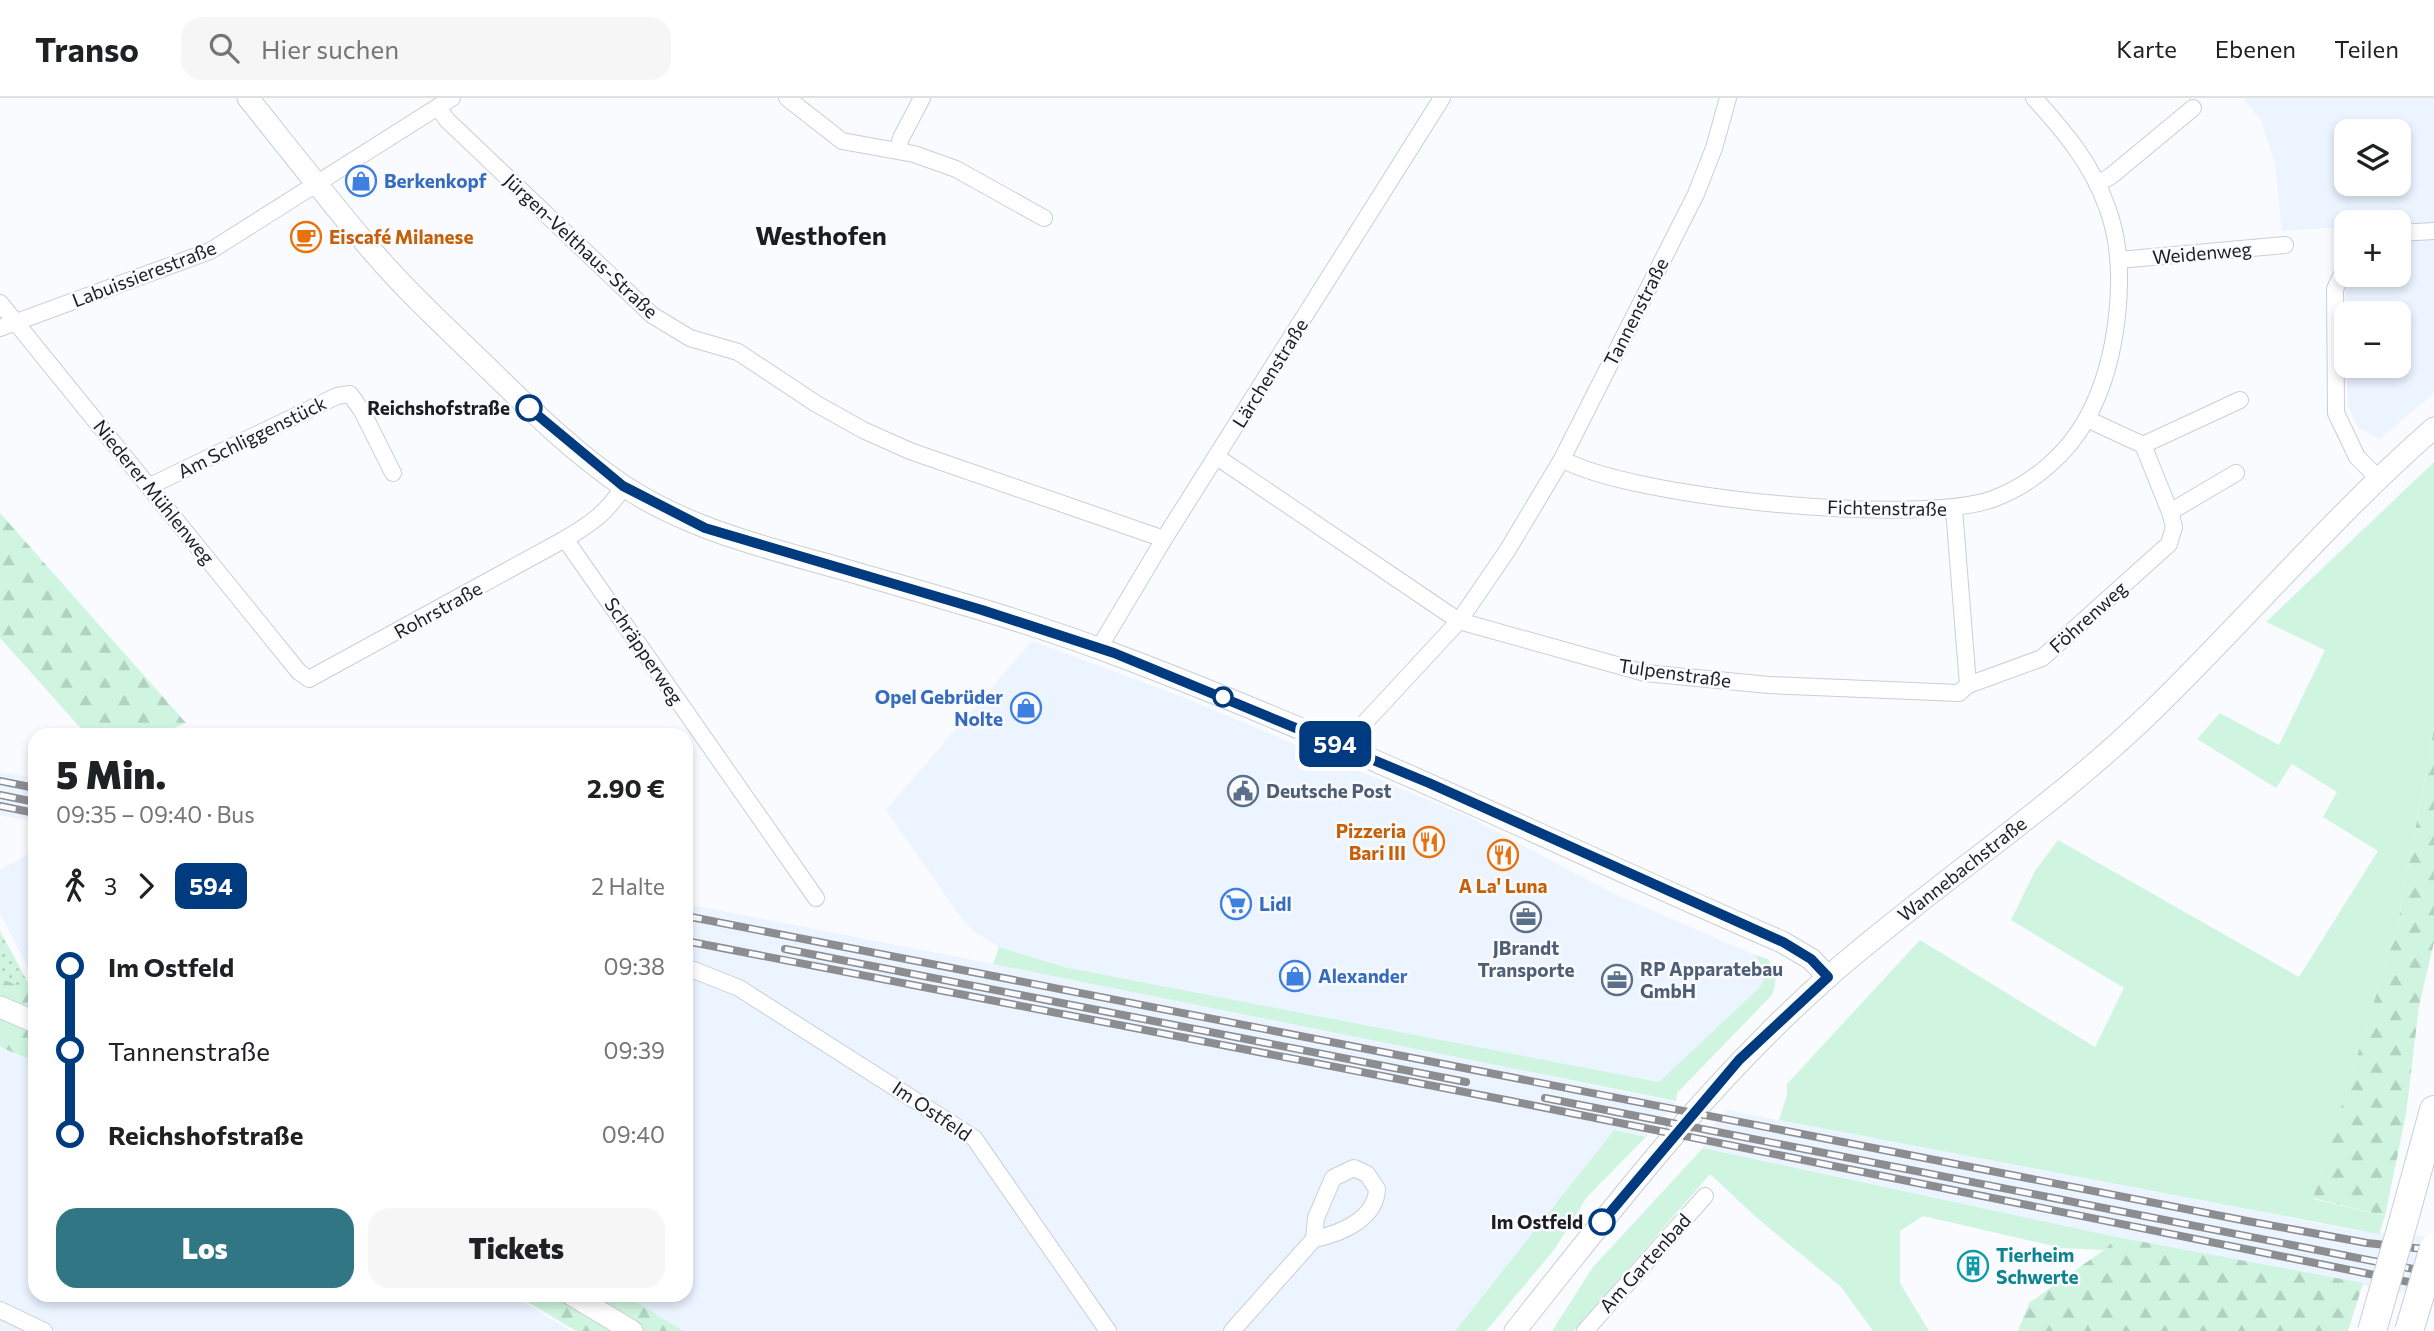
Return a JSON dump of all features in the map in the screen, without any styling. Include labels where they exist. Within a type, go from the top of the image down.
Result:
[{"type":"highway","points":[[2372,1331],[2434,1110]]},
{"type":"highway","points":[[2409,1331],[2434,1248]]},
{"type":"street","points":[[248,98],[374,253],[429,311],[529,408],[623,486],[678,516],[733,538],[982,610],[1099,648],[1347,749],[1783,942],[1811,959],[1828,977]]},
{"type":"street","name":"Labuissierestraße","points":[[0,328],[210,251],[452,98]]},
{"type":"street","points":[[787,98],[842,142],[862,147],[898,150],[956,169],[1044,218]]},
{"type":"street","points":[[898,150],[901,138],[922,98]]},
{"type":"street","name":"Lärchenstraße","points":[[1099,648],[1164,539],[1441,98]]},
{"type":"street","name":"Tannenstraße","points":[[1347,749],[1358,730],[1459,621],[1507,551],[1562,459],[1696,194],[1714,148],[1728,98]]},
{"type":"street","name":"Fichtenstraße","points":[[1562,459],[1577,468],[1674,491],[1800,505],[1954,509],[1994,499],[2025,483],[2064,449],[2087,418],[2109,356],[2119,292],[2119,260],[2108,208],[2097,184],[2067,135],[2034,98]]},
{"type":"street","name":"Jürgen-Velthaus-Straße","points":[[438,107],[447,120],[598,267],[652,315],[690,338],[738,352],[815,403],[909,451],[1164,539]]},
{"type":"street","points":[[2097,184],[2111,176],[2193,108]]},
{"type":"street","points":[[2411,232],[2434,231]]},
{"type":"street","name":"Weidenweg","points":[[2119,260],[2285,245]]},
{"type":"street","points":[[2336,287],[2336,413],[2357,457],[2378,478]]},
{"type":"street","name":"Niederer Mühlenweg","points":[[0,303],[299,672],[309,679]]},
{"type":"street","name":"Am Schliggenstück","points":[[150,486],[337,396],[350,394],[362,411],[393,472]]},
{"type":"street","points":[[2087,418],[2143,445],[2240,400]]},
{"type":"street","name":"Wannebachstraße","points":[[1515,1331],[1739,1060],[1828,977],[2070,785],[2150,713],[2378,478],[2434,429]]},
{"type":"street","name":"Föhrenweg","points":[[1968,685],[2042,658],[2169,544],[2174,527],[2143,445]]},
{"type":"street","name":"Tulpenstraße","points":[[1217,457],[1459,621],[1644,673],[1769,685],[1959,693],[1968,685]]},
{"type":"street","points":[[2170,512],[2236,473]]},
{"type":"street","points":[[565,539],[593,523],[616,499],[623,486]]},
{"type":"street","points":[[1954,509],[1968,685]]},
{"type":"street","name":"Rohrstraße","points":[[309,679],[565,539]]},
{"type":"street","name":"Schräpperweg","points":[[565,539],[816,898]]},
{"type":"street","name":"Im Ostfeld","points":[[693,970],[739,988],[974,1138],[1108,1331]]},
{"type":"street","points":[[0,1007],[28,1020]]},
{"type":"street","points":[[1232,1331],[1314,1239],[1316,1218],[1333,1178],[1354,1168],[1367,1174],[1377,1189],[1375,1204],[1368,1213],[1334,1235],[1314,1239]]},
{"type":"street","name":"Am Gartenbad","points":[[1585,1331],[1705,1196]]},
{"type":"street","points":[[584,1302],[632,1331]]},
{"type":"street","points":[[0,1310],[44,1331]]},
{"type":"shaded area","points":[[2243,98],[2434,98],[2434,393],[2380,439],[2358,428],[2348,405],[2347,378],[2411,378],[2411,301],[2345,301],[2345,287],[2411,287],[2411,210],[2334,210],[2334,228],[2282,231],[2275,163],[2261,120]]},
{"type":"shaded area","points":[[1032,641],[1185,698],[1471,818],[1614,894],[1755,955],[1766,974],[1759,988],[1659,1082],[1064,967],[999,947],[973,931],[963,920],[886,810]]},
{"type":"shaded area","points":[[0,772],[28,777],[28,821],[0,815]]},
{"type":"shaded area","points":[[28,854],[28,968],[0,913],[0,870]]},
{"type":"shaded area","points":[[693,905],[1244,1013],[1676,1102],[1646,1137],[1614,1130],[1455,1331],[679,1331],[632,1302],[693,1302]]},
{"type":"shaded area","points":[[0,1048],[28,1060],[28,1302],[523,1302],[571,1331],[0,1331]]},
{"type":"shaded area","points":[[1727,1110],[2354,1230],[2434,1237],[2434,1299],[2117,1237],[1703,1148],[1704,1137]]},
{"type":"green space","points":[[2434,462],[2434,729],[2397,928],[2313,1199],[2385,1216],[2379,1234],[1779,1120],[1787,1095],[1787,1084],[1920,940],[2095,1047],[2124,988],[2011,920],[2035,871],[2058,840],[2299,977],[2378,851],[2323,817],[2337,792],[2292,764],[2276,788],[2197,739],[2220,713],[2279,745],[2325,650],[2266,622]]},
{"type":"green space","points":[[0,513],[186,723],[174,728],[81,728],[0,638]]},
{"type":"green space","points":[[2434,729],[2434,942],[2419,1006],[2406,1114],[2385,1216],[2313,1198],[2397,928]]},
{"type":"green space","points":[[0,931],[28,983],[28,990],[0,978]]},
{"type":"green space","points":[[999,947],[1064,967],[1659,1082],[1759,988],[1766,974],[1755,955],[1768,959],[1774,972],[1775,985],[1772,995],[1677,1093],[1676,1101],[993,964]]},
{"type":"green space","points":[[0,978],[28,989],[28,1059],[0,1047]]},
{"type":"green space","points":[[1614,1130],[1646,1137],[1587,1197],[1554,1250],[1486,1331],[1455,1331]]},
{"type":"green space","points":[[1703,1148],[2117,1237],[2104,1250],[2062,1248],[1923,1216],[1900,1231],[1900,1283],[1929,1331],[1873,1331],[1841,1287],[1757,1218],[1710,1174],[1574,1331],[1552,1331],[1593,1267]]},
{"type":"green space","points":[[2117,1237],[2363,1283],[2348,1331],[2018,1331],[2029,1303],[2104,1250]]},
{"type":"green space","points":[[528,1302],[636,1302],[683,1331],[576,1331]]},
{"type":"railway","points":[[0,781],[28,787]]},
{"type":"railway","points":[[0,795],[28,801]]},
{"type":"railway","points":[[0,806],[28,812]]},
{"type":"railway","points":[[693,917],[2247,1221],[2367,1243],[2434,1250]]},
{"type":"railway","points":[[693,942],[1511,1101],[2434,1287]]},
{"type":"railway","points":[[785,949],[1466,1082]]},
{"type":"railway","points":[[1545,1098],[2434,1273]]},
{"type":"bus line","name":"594","points":[[529,408],[623,486],[705,528],[982,610],[1114,653],[1429,783],[1605,865],[1783,942],[1811,959],[1828,977],[1739,1060],[1602,1222]]},
{"type":"place","name":"Berkenkopf","points":[[361,181]]},
{"type":"place","name":"Eiscafé Milanese","points":[[306,237]]},
{"type":"place","name":"Reichshofstraße","points":[[529,408]]},
{"type":"place","name":"Opel Gebrüder Nolte","points":[[1026,708]]},
{"type":"place","name":"Deutsche Post","points":[[1243,791]]},
{"type":"place","name":"Pizzeria Bari III","points":[[1429,842]]},
{"type":"place","name":"A La' Luna","points":[[1503,855]]},
{"type":"place","name":"Lidl","points":[[1236,904]]},
{"type":"place","name":"JBrandt Transporte","points":[[1526,917]]},
{"type":"place","name":"Alexander","points":[[1295,976]]},
{"type":"place","name":"RP Apparatebau GmbH","points":[[1617,980]]},
{"type":"place","name":"Im Ostfeld","points":[[1602,1222]]},
{"type":"place","name":"Tierheim Schwerte","points":[[1973,1266]]},
{"type":"district","name":"Westhofen","points":[[821,236]]}]
